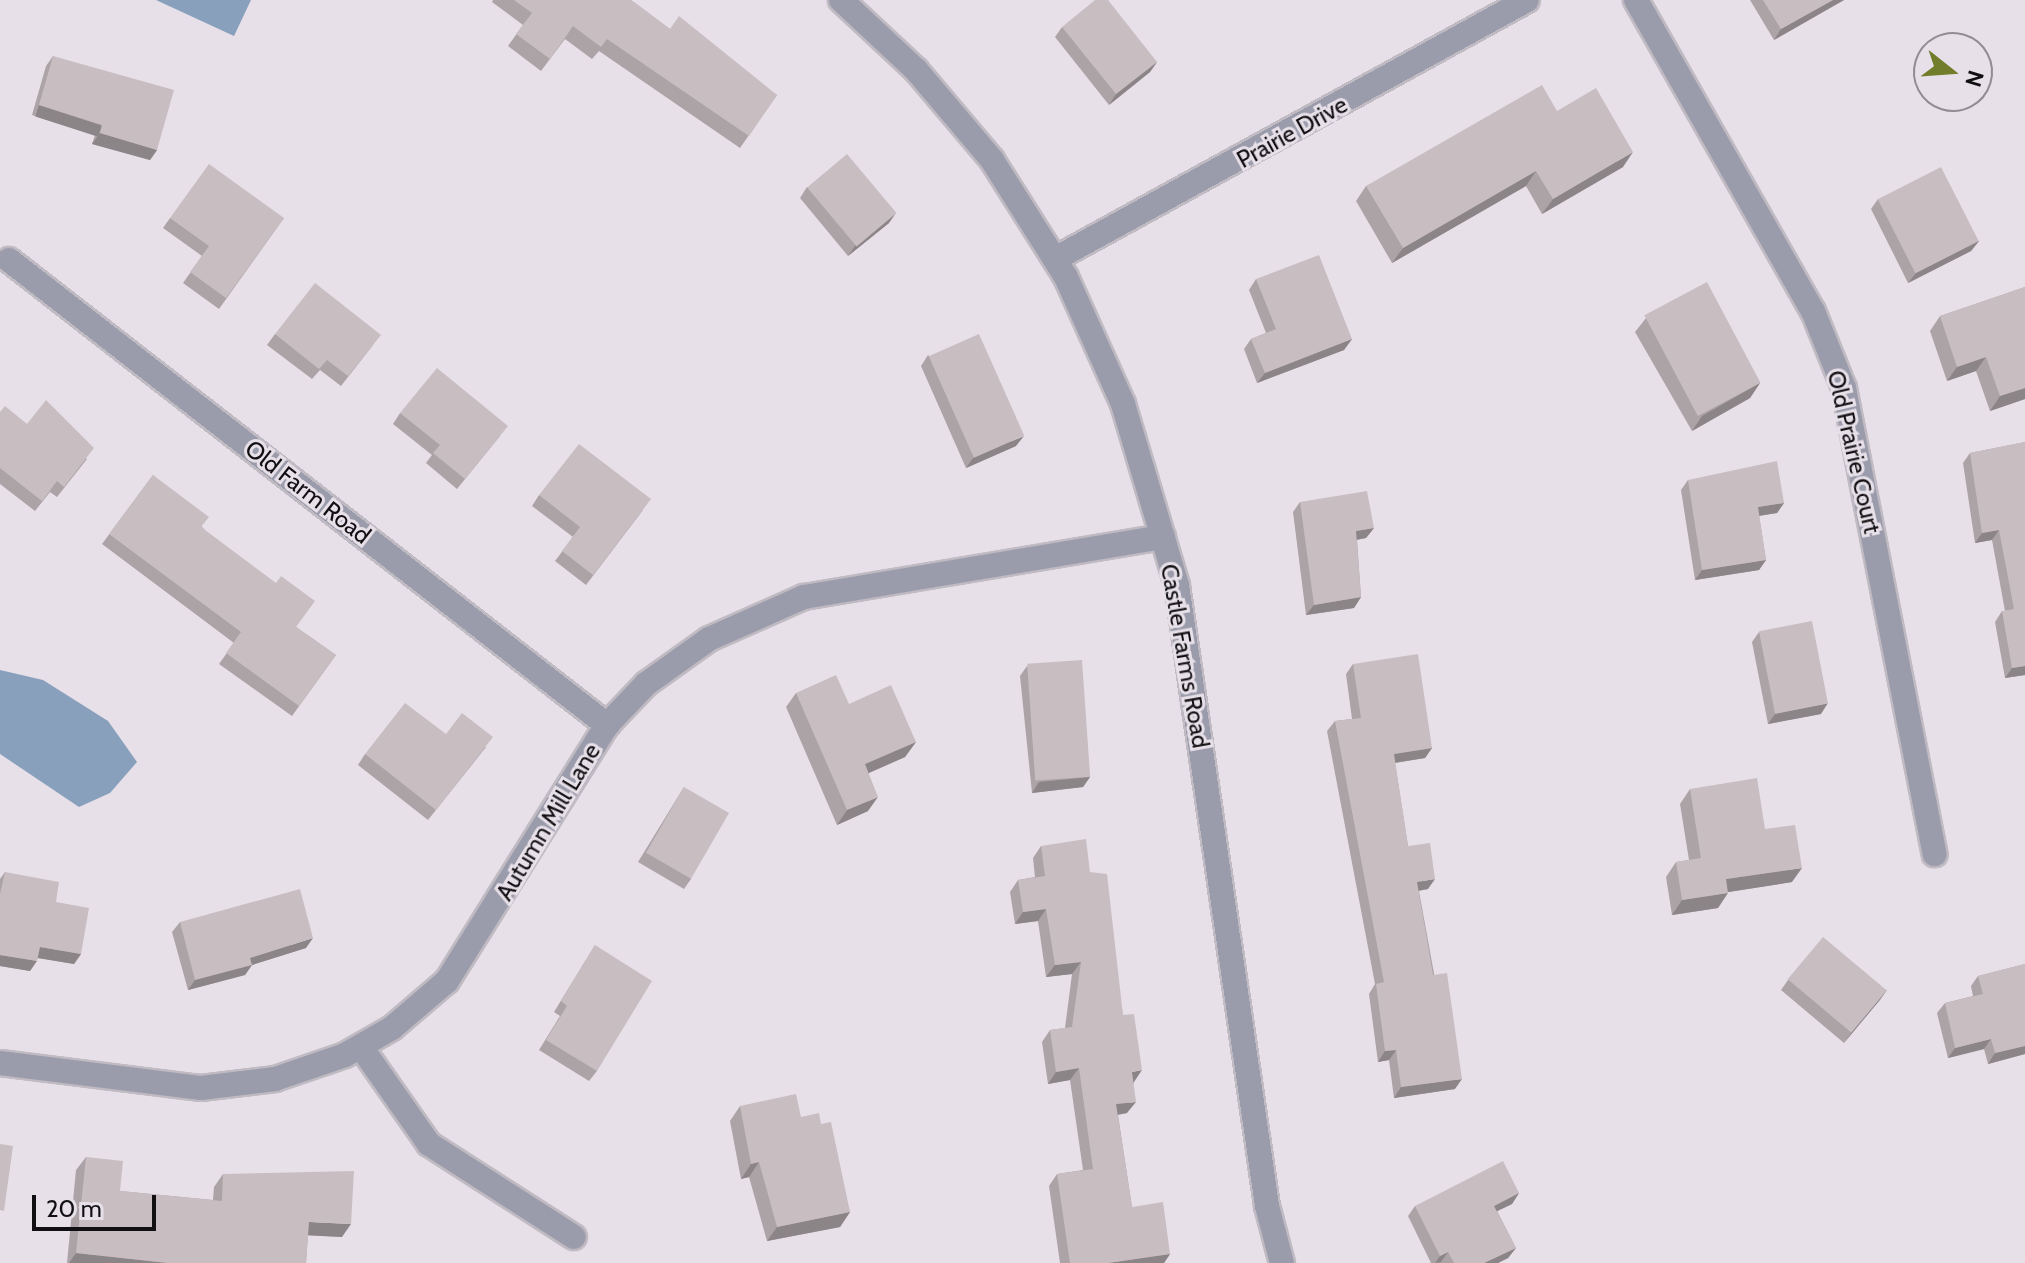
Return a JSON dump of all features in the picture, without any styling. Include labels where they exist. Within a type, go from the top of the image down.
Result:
[{"type":"street","name":"Castle Farms Road","points":[[841,0],[968,130],[1055,259],[1117,385],[1177,585],[1267,1206],[1282,1263]]},
{"type":"street","name":"Prairie Drive","points":[[1055,259],[1527,0]]},
{"type":"street","name":"Old Prairie Court","points":[[1636,0],[1813,311],[1844,388],[1935,854]]},
{"type":"street","name":"Old Farm Road","points":[[9,260],[607,725]]},
{"type":"street","name":"Autumn Mill Lane","points":[[0,1063],[124,1082],[220,1087],[311,1070],[361,1047],[406,1017],[466,957],[607,725],[676,660],[786,603],[1163,537]]},
{"type":"street","points":[[361,1047],[429,1144],[574,1237]]},
{"type":"water","points":[[156,0],[251,0],[234,36]]},
{"type":"water","points":[[0,670],[43,680],[108,721],[137,762],[110,793],[79,807],[0,754]]},
{"type":"building","points":[[514,0],[631,0],[670,29],[679,16],[777,95],[749,136],[607,39],[601,47],[573,26],[550,59],[516,34],[532,13]]},
{"type":"building","points":[[1095,0],[1108,0],[1157,62],[1116,94],[1062,27]]},
{"type":"building","points":[[1763,0],[1833,0],[1781,29]]},
{"type":"building","points":[[53,56],[174,90],[157,150],[100,133],[102,125],[39,105]]},
{"type":"building","points":[[1542,85],[1557,111],[1596,88],[1633,152],[1553,199],[1536,171],[1403,248],[1366,186]]},
{"type":"building","points":[[847,154],[896,213],[857,246],[807,187]]},
{"type":"building","points":[[209,164],[284,218],[226,298],[190,272],[209,246],[170,218]]},
{"type":"building","points":[[1941,167],[1979,241],[1915,273],[1878,199]]},
{"type":"building","points":[[1319,255],[1352,339],[1265,373],[1251,339],[1276,329],[1256,279]]},
{"type":"building","points":[[1707,282],[1761,383],[1698,416],[1644,315]]},
{"type":"building","points":[[315,283],[381,335],[348,376],[327,360],[319,369],[275,334]]},
{"type":"building","points":[[2025,287],[2025,388],[2000,396],[1986,357],[1957,367],[1940,316]]},
{"type":"building","points":[[979,334],[1024,435],[974,458],[929,356]]},
{"type":"building","points":[[437,368],[508,426],[465,479],[433,453],[440,445],[400,413]]},
{"type":"building","points":[[46,400],[94,448],[64,487],[57,481],[42,501],[0,468],[0,412],[5,406],[27,424]]},
{"type":"building","points":[[2025,442],[2025,666],[2012,668],[2002,611],[2014,609],[1999,530],[1982,533],[1970,453]]},
{"type":"building","points":[[579,444],[651,499],[593,575],[562,551],[580,527],[539,495]]},
{"type":"building","points":[[1777,461],[1784,503],[1758,507],[1766,560],[1702,570],[1688,480]]},
{"type":"building","points":[[153,475],[209,517],[201,527],[276,583],[281,576],[315,601],[296,627],[336,655],[299,706],[226,653],[241,632],[109,534]]},
{"type":"building","points":[[1367,491],[1374,528],[1356,531],[1361,597],[1314,605],[1300,502]]},
{"type":"building","points":[[1812,621],[1828,703],[1775,714],[1759,631]]},
{"type":"building","points":[[1418,654],[1432,748],[1394,754],[1408,846],[1430,843],[1435,879],[1417,882],[1433,975],[1447,973],[1462,1079],[1401,1087],[1396,1050],[1385,1051],[1376,984],[1384,982],[1335,721],[1361,718],[1353,664]]},
{"type":"building","points":[[1082,660],[1090,777],[1035,781],[1027,664]]},
{"type":"building","points":[[836,675],[849,704],[891,685],[916,742],[865,764],[878,797],[847,810],[796,693]]},
{"type":"building","points":[[405,703],[446,734],[462,713],[493,737],[436,810],[365,754]]},
{"type":"building","points":[[1757,778],[1765,829],[1795,825],[1802,868],[1726,879],[1728,893],[1682,900],[1676,862],[1701,858],[1690,789]]},
{"type":"building","points":[[684,787],[729,813],[691,879],[646,853]]},
{"type":"building","points":[[1086,839],[1090,872],[1107,874],[1123,1015],[1134,1014],[1142,1070],[1132,1072],[1136,1102],[1116,1104],[1132,1207],[1163,1202],[1170,1254],[1108,1263],[1070,1263],[1057,1174],[1093,1169],[1079,1068],[1056,1072],[1050,1030],[1072,1027],[1081,962],[1055,965],[1046,909],[1023,912],[1018,880],[1045,876],[1041,846]]},
{"type":"building","points":[[5,872],[59,882],[56,902],[89,908],[81,954],[40,947],[37,961],[0,955],[0,894]]},
{"type":"building","points":[[300,889],[313,938],[250,958],[252,965],[195,980],[180,922]]},
{"type":"building","points":[[1823,937],[1887,990],[1851,1032],[1788,979]]},
{"type":"building","points":[[595,945],[652,981],[597,1071],[546,1040],[567,1006],[561,1001]]},
{"type":"building","points":[[2025,964],[2025,1046],[1995,1053],[1991,1039],[1955,1048],[1945,1003],[1983,994],[1978,976]]},
{"type":"building","points":[[796,1094],[801,1117],[819,1113],[821,1124],[831,1122],[850,1212],[777,1227],[759,1162],[751,1164],[740,1106]]},
{"type":"building","points":[[0,1144],[13,1146],[4,1211],[0,1210]]},
{"type":"building","points":[[86,1157],[123,1161],[120,1191],[222,1201],[223,1174],[354,1171],[351,1224],[309,1222],[306,1263],[168,1263],[76,1253]]},
{"type":"building","points":[[1503,1161],[1519,1193],[1494,1206],[1516,1248],[1484,1263],[1454,1263],[1448,1252],[1440,1256],[1415,1206]]}]
